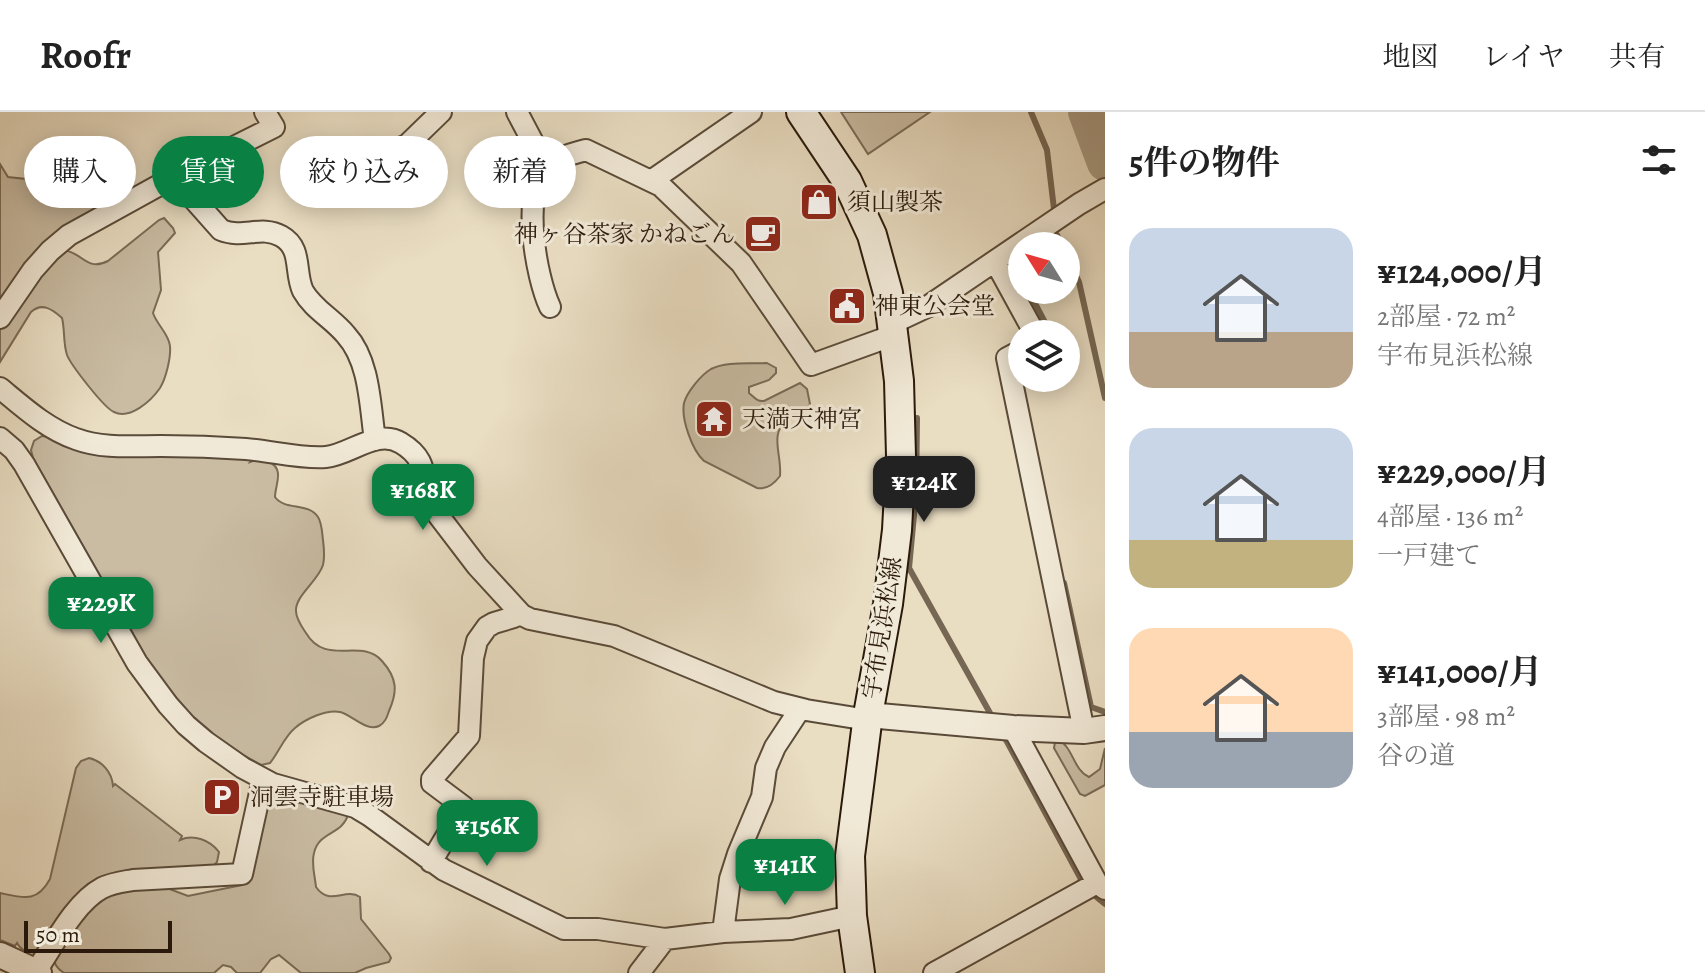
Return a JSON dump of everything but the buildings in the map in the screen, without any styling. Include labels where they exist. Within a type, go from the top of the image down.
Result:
[{"type":"main road","name":"宇布見浜松線","points":[[801,112],[847,181],[860,208],[881,264],[894,329],[900,419],[897,530],[850,856],[852,916],[860,973]]},
{"type":"street","points":[[256,136],[274,127],[265,112]]},
{"type":"street","points":[[416,136],[441,112]]},
{"type":"street","points":[[517,112],[530,136]]},
{"type":"street","points":[[651,181],[751,112]]},
{"type":"street","points":[[576,154],[586,150],[661,186],[741,263],[811,365],[894,329],[1105,189]]},
{"type":"street","points":[[0,318],[33,270],[58,245],[91,222],[152,189]]},
{"type":"street","points":[[201,208],[221,230],[241,235],[272,232],[284,237],[293,247],[298,259],[301,286],[308,299],[344,332],[360,356],[375,440]]},
{"type":"street","points":[[535,208],[533,223],[539,279],[550,307]]},
{"type":"street","points":[[995,261],[1027,320]]},
{"type":"street","points":[[0,388],[55,430],[80,441],[107,446],[210,447],[321,457],[333,456],[375,440],[398,440],[421,459],[435,511],[477,566],[519,612],[530,619],[614,636],[774,702],[800,709],[868,718],[1095,730],[1015,392]]},
{"type":"street","points":[[0,438],[24,464],[151,685],[206,742],[263,779],[355,807],[460,879],[564,929],[598,929],[665,939],[791,929],[852,916]]},
{"type":"street","points":[[431,862],[464,807],[432,783],[432,779],[469,736],[473,658],[477,641],[487,627],[514,617],[519,612]]},
{"type":"street","points":[[723,932],[730,879],[762,797],[766,768],[775,747],[800,709]]},
{"type":"street","points":[[934,973],[1101,886],[1013,728]]},
{"type":"street","points":[[0,955],[38,972],[79,907],[103,888],[133,880],[242,874],[263,779]]},
{"type":"street","points":[[639,973],[665,939]]},
{"type":"shaded area","points":[[841,112],[930,112],[868,154]]},
{"type":"shaded area","points":[[0,164],[8,177],[24,179],[24,208],[94,208],[94,213],[0,308]]},
{"type":"shaded area","points":[[164,218],[175,233],[158,252],[161,290],[153,313],[169,342],[170,356],[162,384],[146,403],[120,414],[103,403],[67,355],[62,318],[47,308],[39,307],[31,312],[0,362],[0,330],[23,294],[63,250],[89,263],[101,264]]},
{"type":"shaded area","points":[[767,363],[776,368],[776,373],[769,380],[749,387],[749,393],[757,400],[764,401],[800,383],[807,389],[810,404],[801,419],[787,419],[779,432],[780,476],[770,486],[757,488],[704,461],[686,425],[684,403],[703,375],[717,366]]},
{"type":"shaded area","points":[[42,436],[253,457],[250,462],[262,460],[274,465],[278,473],[275,497],[285,504],[314,512],[322,528],[323,565],[299,600],[296,611],[298,620],[314,643],[323,648],[364,651],[382,661],[391,673],[394,685],[394,697],[384,722],[370,727],[340,712],[316,716],[295,728],[270,763],[261,765],[212,734],[160,679],[146,657],[33,458],[31,450],[34,441]]},
{"type":"shaded area","points":[[1058,740],[1067,747],[1080,769],[1089,777],[1100,769],[1105,748],[1105,785],[1085,796],[1080,794],[1054,748]]},
{"type":"shaded area","points":[[89,758],[106,768],[113,786],[115,784],[182,836],[180,840],[196,838],[211,844],[219,852],[217,862],[211,869],[116,878],[41,951],[27,952],[17,943],[15,946],[0,940],[0,893],[29,897],[45,887],[50,879],[76,768],[81,761]]},
{"type":"shaded area","points":[[285,795],[348,815],[341,826],[317,846],[313,861],[316,887],[327,896],[349,894],[360,897],[361,919],[389,954],[389,962],[355,973],[301,973],[279,955],[271,959],[260,973],[237,973],[223,965],[214,973],[64,973],[56,966],[55,950],[105,892],[159,885],[188,896],[242,885],[247,881],[267,806],[274,798]]},
{"type":"waterway","points":[[1031,112],[1047,150],[1054,209]]},
{"type":"waterway","points":[[1086,112],[1105,163]]},
{"type":"waterway","points":[[1080,286],[1105,398]]},
{"type":"waterway","points":[[1035,304],[1044,320]]},
{"type":"waterway","points":[[917,418],[916,494],[909,568],[990,713]]},
{"type":"waterway","points":[[1064,583],[1091,707],[1105,712]]},
{"type":"waterway","points":[[1001,737],[1005,738],[1082,881]]},
{"type":"waterway","points":[[1094,895],[1105,904]]},
{"type":"place","name":"須山製茶","points":[[819,202]]},
{"type":"place","name":"神ヶ谷茶家 かねごん","points":[[763,234]]},
{"type":"place","name":"神東公会堂","points":[[847,306]]},
{"type":"place","name":"天満天神宮","points":[[714,419]]},
{"type":"place","name":"洞雲寺駐車場","points":[[222,797]]}]
